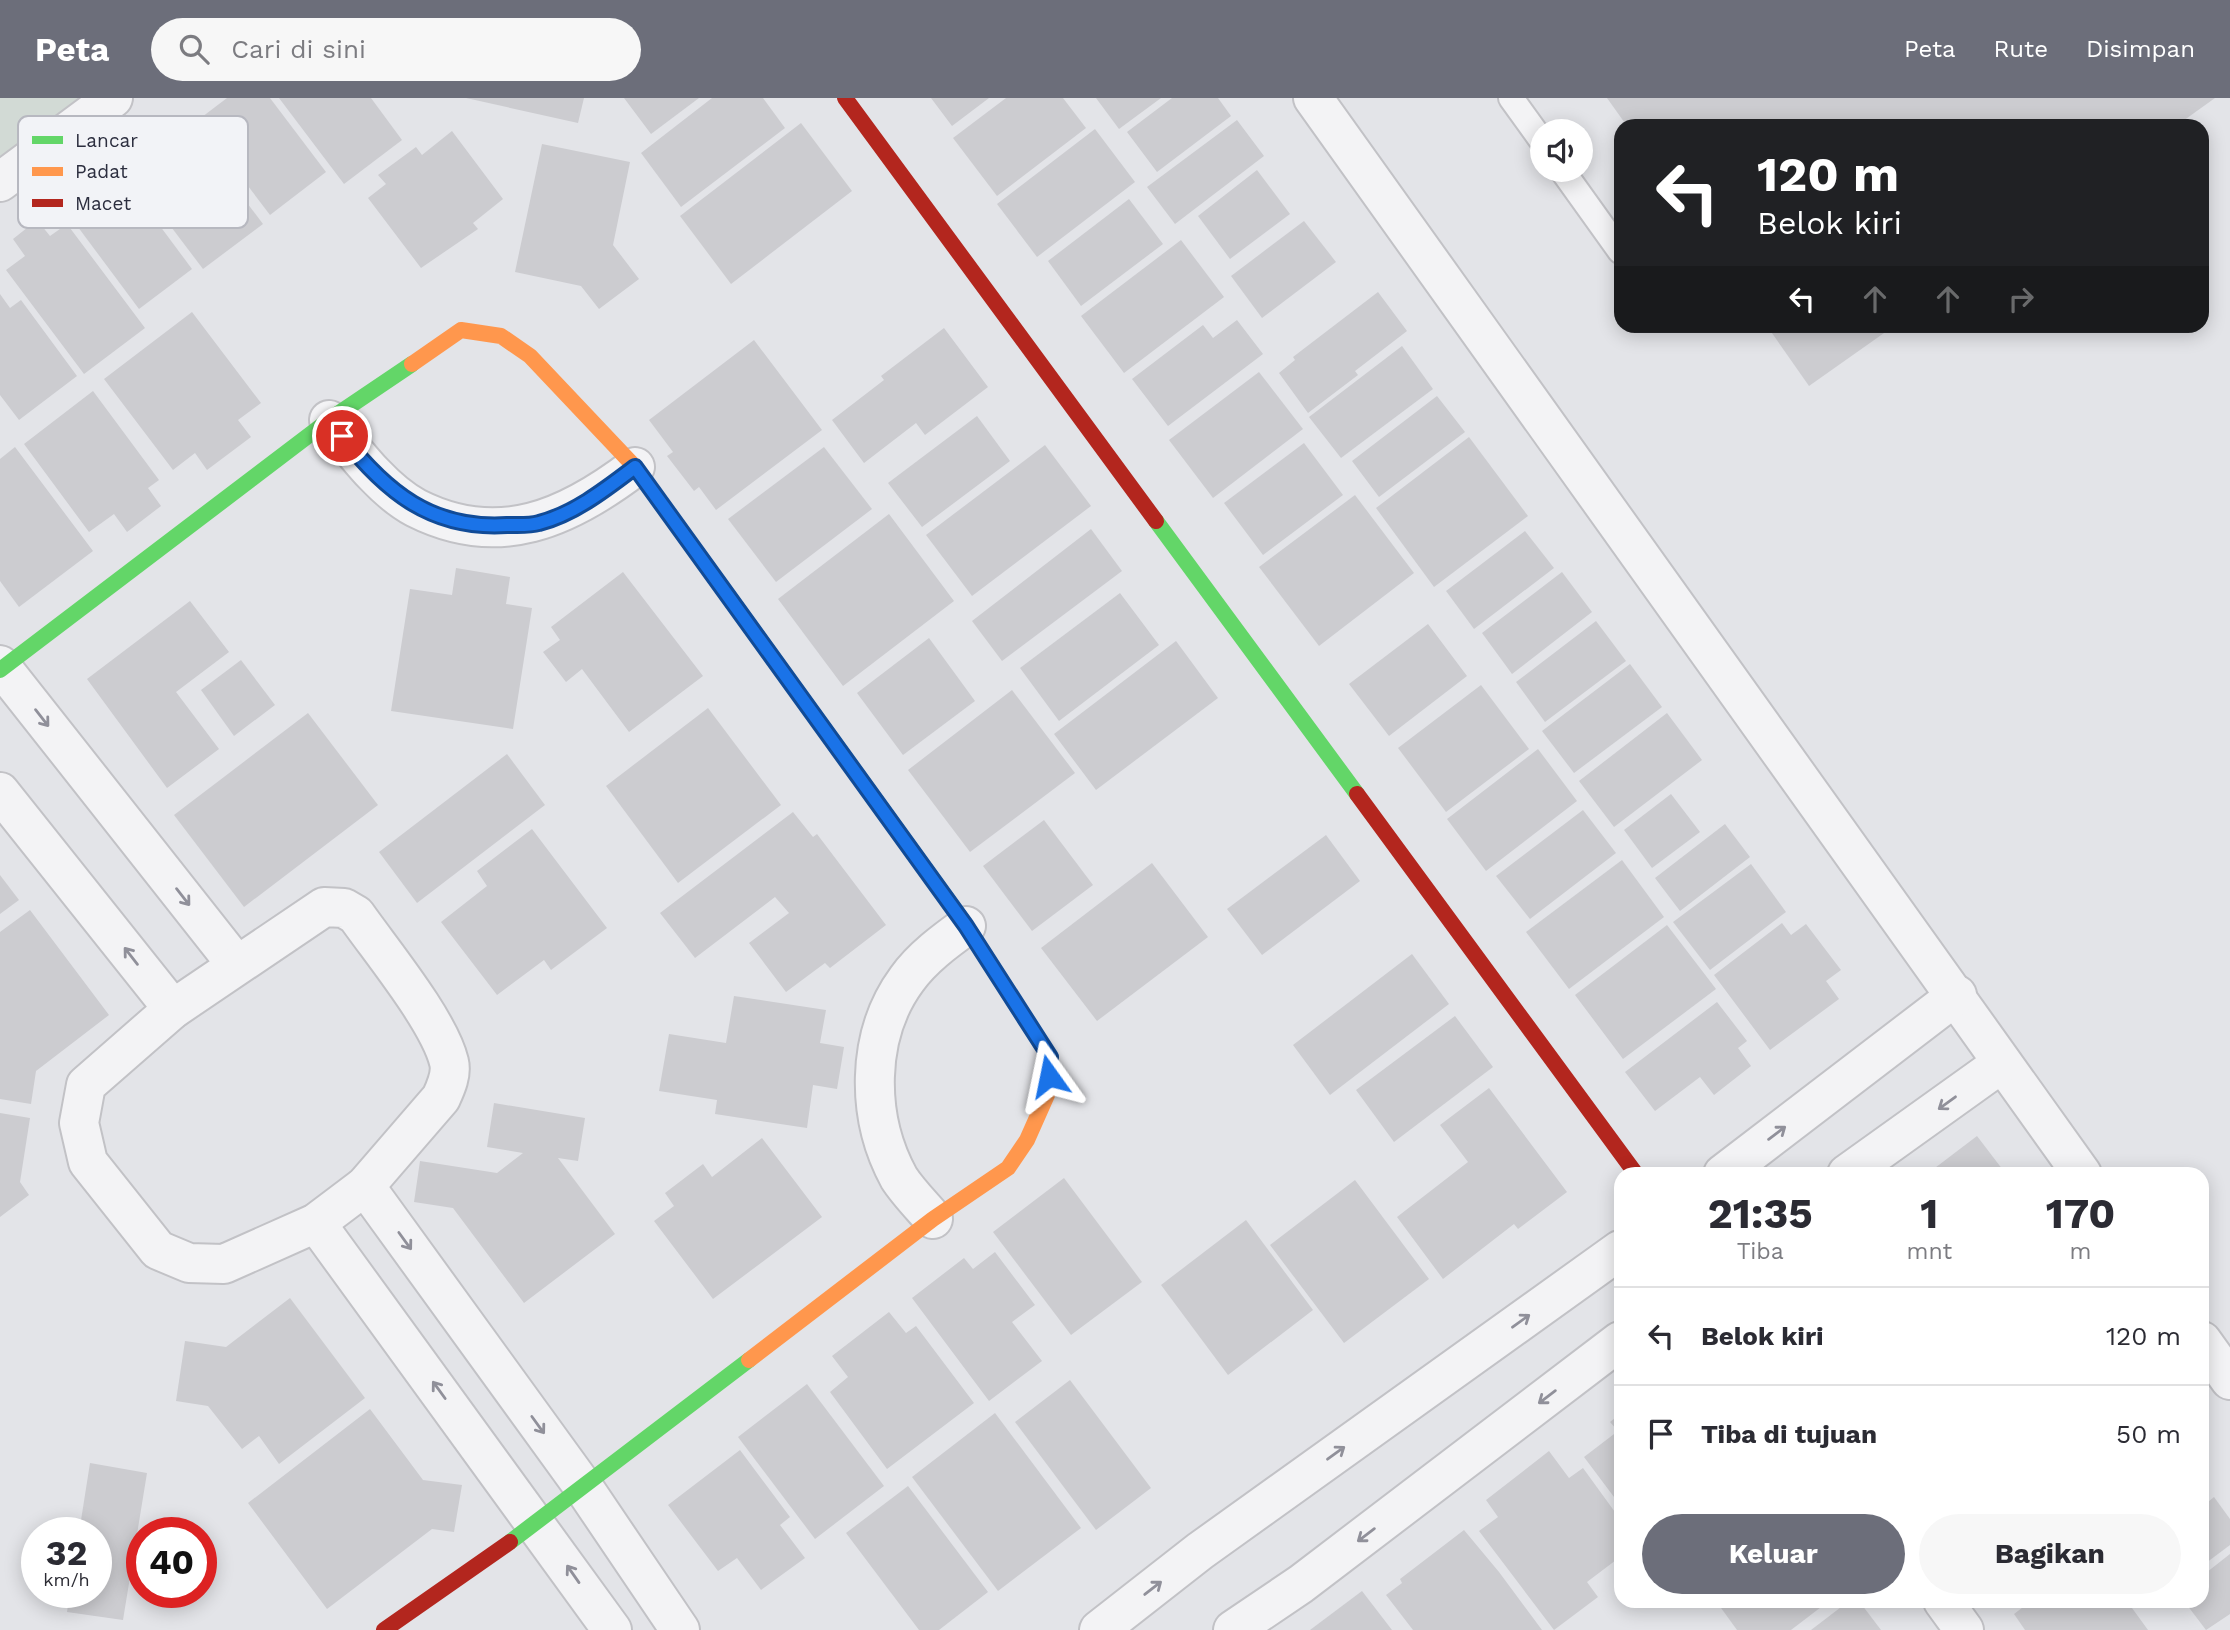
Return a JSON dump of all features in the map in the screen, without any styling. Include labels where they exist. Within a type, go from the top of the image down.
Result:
[{"type":"street","points":[[88,116],[113,98]]},
{"type":"street","points":[[845,98],[1631,1167]]},
{"type":"street","points":[[1313,98],[1957,995],[2077,1167]]},
{"type":"street","points":[[0,181],[18,168]]},
{"type":"street","points":[[236,964],[1,667],[329,420],[461,330],[501,336],[530,356],[635,467],[966,926],[1050,1057],[1047,1096],[1027,1140],[1008,1168],[933,1219],[537,1523],[384,1630]]},
{"type":"street","points":[[329,420],[367,467],[416,508],[475,527],[538,523],[596,497],[635,467]]},
{"type":"street","points":[[0,792],[173,1009]]},
{"type":"street","points":[[324,907],[344,908],[356,915],[437,1032],[449,1064],[448,1082],[441,1098],[365,1186],[316,1223],[224,1264],[189,1262],[158,1250],[88,1162],[79,1123],[86,1086],[173,1009],[324,907]]},
{"type":"street","points":[[933,1219],[900,1179],[879,1131],[874,1079],[883,1027],[906,980],[943,942],[966,926]]},
{"type":"street","points":[[1732,1167],[1957,995]]},
{"type":"street","points":[[1857,1167],[2002,1063]]},
{"type":"street","points":[[365,1186],[584,1488],[680,1630]]},
{"type":"street","points":[[316,1223],[537,1523],[612,1630]]},
{"type":"street","points":[[1099,1630],[1199,1551],[1614,1254]]},
{"type":"street","points":[[1233,1630],[1301,1584],[1614,1346]]},
{"type":"street","points":[[2209,1350],[2230,1380]]},
{"type":"street","points":[[1948,1608],[1964,1630]]},
{"type":"lane","points":[[1511,98],[1530,124]]},
{"type":"lane","points":[[1571,182],[1614,243]]},
{"type":"shaded area","points":[[0,98],[87,98],[62,116],[18,116],[18,147],[0,160]]},
{"type":"building","points":[[227,98],[270,98],[326,172],[270,215],[248,186],[248,116],[203,116]]},
{"type":"building","points":[[279,98],[371,98],[402,140],[344,184]]},
{"type":"building","points":[[466,98],[584,98],[578,123]]},
{"type":"building","points":[[624,98],[699,98],[651,134]]},
{"type":"building","points":[[712,98],[763,98],[785,128],[681,207],[641,153]]},
{"type":"building","points":[[931,98],[989,98],[952,126]]},
{"type":"building","points":[[1006,98],[1063,98],[1086,128],[997,196],[953,138]]},
{"type":"building","points":[[1096,98],[1161,98],[1119,129]]},
{"type":"building","points":[[1172,98],[1218,98],[1231,116],[1157,172],[1127,132]]},
{"type":"building","points":[[1607,98],[2215,98],[2186,119],[1622,119]]},
{"type":"building","points":[[1237,120],[1264,156],[1175,224],[1147,187]]},
{"type":"building","points":[[801,123],[852,191],[731,284],[680,216]]},
{"type":"building","points":[[1095,129],[1135,182],[1037,257],[997,204]]},
{"type":"building","points":[[452,131],[503,199],[473,223],[478,229],[421,268],[368,198],[386,184],[378,175],[416,147],[422,155]]},
{"type":"building","points":[[542,144],[630,162],[613,245],[639,279],[599,309],[581,286],[515,272]]},
{"type":"building","points":[[1257,170],[1290,214],[1230,259],[1198,216]]},
{"type":"building","points":[[1129,199],[1163,244],[1081,306],[1048,261]]},
{"type":"building","points":[[248,204],[263,224],[203,269],[172,228],[248,228]]},
{"type":"building","points":[[1304,221],[1336,262],[1262,318],[1231,276]]},
{"type":"building","points":[[27,228],[44,228],[50,236],[61,228],[70,228],[145,328],[84,374],[6,270],[25,256],[13,239]]},
{"type":"building","points":[[79,228],[161,228],[192,269],[139,309]]},
{"type":"building","points":[[1181,240],[1224,297],[1124,373],[1081,316]]},
{"type":"building","points":[[1378,292],[1407,331],[1355,371],[1358,375],[1308,413],[1279,373],[1295,360],[1293,357]]},
{"type":"building","points":[[0,294],[10,308],[21,300],[77,376],[19,420],[0,395]]},
{"type":"building","points":[[192,312],[261,403],[238,420],[251,437],[207,470],[195,453],[173,470],[104,379]]},
{"type":"building","points":[[1237,320],[1263,354],[1168,426],[1132,379],[1203,325],[1213,338]]},
{"type":"building","points":[[944,328],[988,387],[925,435],[916,423],[864,463],[832,420],[884,380],[881,376]]},
{"type":"building","points":[[1772,333],[1884,333],[1809,386]]},
{"type":"building","points":[[754,340],[822,430],[716,510],[699,487],[694,491],[667,456],[673,452],[649,420]]},
{"type":"building","points":[[1402,346],[1433,389],[1341,458],[1309,417]]},
{"type":"building","points":[[1259,372],[1303,429],[1213,498],[1169,440]]},
{"type":"building","points":[[93,391],[159,480],[148,488],[161,506],[127,532],[114,514],[89,532],[24,444]]},
{"type":"building","points":[[1437,396],[1465,432],[1379,497],[1352,461]]},
{"type":"building","points":[[977,416],[1010,461],[922,527],[888,483]]},
{"type":"building","points":[[1469,437],[1528,516],[1434,587],[1376,508]]},
{"type":"building","points":[[1304,443],[1343,495],[1263,555],[1224,503]]},
{"type":"building","points":[[1045,445],[1091,506],[972,596],[926,535]]},
{"type":"building","points":[[15,447],[93,551],[19,607],[0,581],[0,459]]},
{"type":"building","points":[[824,447],[872,509],[776,582],[728,519]]},
{"type":"building","points":[[1355,495],[1414,573],[1319,646],[1259,567]]},
{"type":"building","points":[[889,514],[954,601],[843,686],[778,599]]},
{"type":"building","points":[[1091,529],[1122,571],[1002,661],[972,621]]},
{"type":"building","points":[[1525,531],[1554,568],[1474,629],[1446,591]]},
{"type":"building","points":[[456,568],[510,577],[506,604],[532,608],[513,729],[391,711],[410,589],[452,595]]},
{"type":"building","points":[[623,572],[703,676],[629,732],[582,669],[566,682],[543,652],[560,640],[551,627]]},
{"type":"building","points":[[1562,572],[1592,612],[1512,674],[1482,633]]},
{"type":"building","points":[[1120,593],[1159,645],[1059,721],[1020,668]]},
{"type":"building","points":[[190,601],[229,652],[176,692],[219,749],[167,788],[87,679]]},
{"type":"building","points":[[1596,621],[1626,661],[1545,722],[1516,682]]},
{"type":"building","points":[[1428,624],[1467,676],[1389,736],[1349,684]]},
{"type":"building","points":[[929,638],[975,701],[903,755],[857,693]]},
{"type":"building","points":[[1176,641],[1218,698],[1096,790],[1054,734]]},
{"type":"building","points":[[241,660],[275,705],[234,736],[201,690]]},
{"type":"building","points":[[1630,664],[1662,707],[1574,773],[1542,731]]},
{"type":"building","points":[[1481,685],[1529,749],[1446,812],[1398,748]]},
{"type":"building","points":[[1012,690],[1075,773],[970,852],[908,770]]},
{"type":"building","points":[[708,708],[781,805],[678,883],[606,786]]},
{"type":"building","points":[[308,713],[378,805],[244,907],[174,815]]},
{"type":"building","points":[[1667,713],[1702,760],[1614,827],[1579,781]]},
{"type":"building","points":[[1538,749],[1577,801],[1486,871],[1447,819]]},
{"type":"building","points":[[507,754],[545,805],[417,903],[379,852]]},
{"type":"building","points":[[1671,794],[1700,832],[1652,868],[1624,830]]},
{"type":"building","points":[[1583,810],[1616,853],[1530,919],[1496,876]]},
{"type":"building","points":[[793,812],[813,837],[817,834],[886,925],[830,968],[825,963],[786,992],[749,943],[789,913],[775,897],[695,958],[660,913]]},
{"type":"building","points":[[1044,820],[1093,885],[1032,931],[983,866]]},
{"type":"building","points":[[1725,824],[1750,857],[1680,911],[1655,878]]},
{"type":"building","points":[[532,829],[607,928],[551,970],[544,960],[497,995],[441,922],[487,886],[477,871]]},
{"type":"building","points":[[1326,835],[1360,881],[1262,955],[1227,909]]},
{"type":"building","points":[[1622,860],[1664,917],[1569,989],[1526,932]]},
{"type":"building","points":[[1152,863],[1208,937],[1097,1021],[1041,948]]},
{"type":"building","points":[[1751,864],[1786,912],[1710,970],[1673,922]]},
{"type":"building","points":[[0,875],[19,900],[0,914]]},
{"type":"building","points":[[30,910],[109,1015],[36,1071],[31,1104],[0,1099],[0,932]]},
{"type":"building","points":[[1782,923],[1791,935],[1806,924],[1841,970],[1826,981],[1839,999],[1770,1050],[1714,975]]},
{"type":"building","points":[[1667,925],[1716,989],[1623,1059],[1575,995]]},
{"type":"building","points":[[1412,954],[1449,1004],[1330,1095],[1293,1045]]},
{"type":"building","points":[[734,996],[826,1010],[820,1043],[844,1047],[837,1089],[813,1085],[807,1128],[715,1114],[717,1100],[659,1091],[669,1034],[726,1043]]},
{"type":"building","points":[[1717,1002],[1747,1041],[1738,1048],[1751,1066],[1714,1095],[1700,1077],[1655,1111],[1625,1072]]},
{"type":"building","points":[[1455,1016],[1493,1067],[1394,1142],[1356,1090]]},
{"type":"building","points":[[1489,1088],[1567,1192],[1518,1229],[1514,1224],[1443,1279],[1397,1217],[1468,1162],[1440,1125]]},
{"type":"building","points":[[494,1103],[585,1118],[578,1161],[558,1158],[615,1234],[524,1303],[453,1208],[414,1202],[420,1161],[497,1173],[523,1153],[487,1147]]},
{"type":"building","points":[[0,1113],[30,1118],[20,1182],[29,1195],[0,1217]]},
{"type":"building","points":[[1977,1136],[2001,1167],[1936,1167]]},
{"type":"building","points":[[762,1138],[822,1217],[713,1299],[654,1221],[674,1206],[665,1193],[703,1164],[712,1177]]},
{"type":"building","points":[[1064,1178],[1142,1282],[1071,1335],[993,1232]]},
{"type":"building","points":[[1355,1180],[1429,1279],[1344,1343],[1270,1245]]},
{"type":"building","points":[[1246,1220],[1313,1310],[1228,1375],[1161,1285]]},
{"type":"building","points":[[995,1252],[1035,1305],[1012,1322],[1042,1361],[989,1401],[912,1298],[964,1258],[973,1269]]},
{"type":"building","points":[[290,1298],[365,1398],[279,1464],[259,1436],[242,1449],[208,1406],[176,1401],[185,1341],[226,1347]]},
{"type":"building","points":[[889,1312],[906,1333],[916,1326],[974,1403],[887,1469],[830,1392],[848,1377],[832,1356]]},
{"type":"building","points":[[1070,1380],[1151,1488],[1096,1530],[1015,1422]]},
{"type":"building","points":[[807,1384],[884,1486],[815,1539],[738,1437]]},
{"type":"building","points":[[370,1409],[423,1480],[462,1485],[454,1532],[432,1529],[327,1609],[248,1503]]},
{"type":"building","points":[[995,1413],[1081,1528],[998,1591],[912,1477]]},
{"type":"building","points":[[1614,1434],[1614,1497],[1584,1457]]},
{"type":"building","points":[[740,1450],[790,1517],[780,1525],[805,1558],[761,1590],[737,1558],[718,1571],[668,1505]]},
{"type":"building","points":[[1549,1451],[1569,1478],[1583,1468],[1614,1511],[1614,1562],[1587,1582],[1598,1597],[1554,1630],[1479,1531],[1498,1517],[1486,1500]]},
{"type":"building","points":[[90,1463],[147,1473],[140,1517],[126,1517],[126,1602],[123,1620],[67,1612],[68,1608],[112,1608],[112,1517],[82,1517]]},
{"type":"building","points":[[908,1486],[988,1592],[939,1630],[919,1630],[846,1533]]},
{"type":"building","points":[[2214,1497],[2230,1519],[2230,1545],[2209,1561],[2209,1501]]},
{"type":"building","points":[[1464,1530],[1542,1630],[1413,1630],[1386,1595],[1402,1583],[1400,1579]]},
{"type":"building","points":[[2230,1554],[2230,1614],[2206,1630],[2189,1608],[2209,1608],[2209,1570]]},
{"type":"building","points":[[1362,1591],[1392,1630],[1310,1630]]},
{"type":"building","points":[[1721,1608],[1820,1608],[1791,1630],[1737,1630]]},
{"type":"building","points":[[1840,1608],[1864,1608],[1881,1630],[1811,1630]]},
{"type":"building","points":[[2022,1608],[2132,1608],[2148,1630],[2025,1630],[2014,1614]]},
{"type":"traffic: fast","points":[[0,670],[329,420],[412,364]]},
{"type":"traffic: fast","points":[[1156,521],[1357,794]]},
{"type":"traffic: fast","points":[[714,576],[963,921]]},
{"type":"traffic: fast","points":[[510,1542],[749,1360]]},
{"type":"traffic: slow","points":[[412,364],[461,330],[501,336],[530,356],[635,467],[714,576]]},
{"type":"traffic: slow","points":[[749,1360],[933,1219],[1008,1168],[1027,1140],[1047,1095],[1050,1057],[963,921]]},
{"type":"traffic: jam","points":[[845,98],[1156,521]]},
{"type":"traffic: jam","points":[[1357,794],[1631,1167]]},
{"type":"traffic: jam","points":[[384,1630],[510,1542]]},
{"type":"route","points":[[342,436],[367,467],[416,508],[475,527],[538,523],[596,497],[635,467],[966,926],[1050,1057],[1049,1076]]}]
